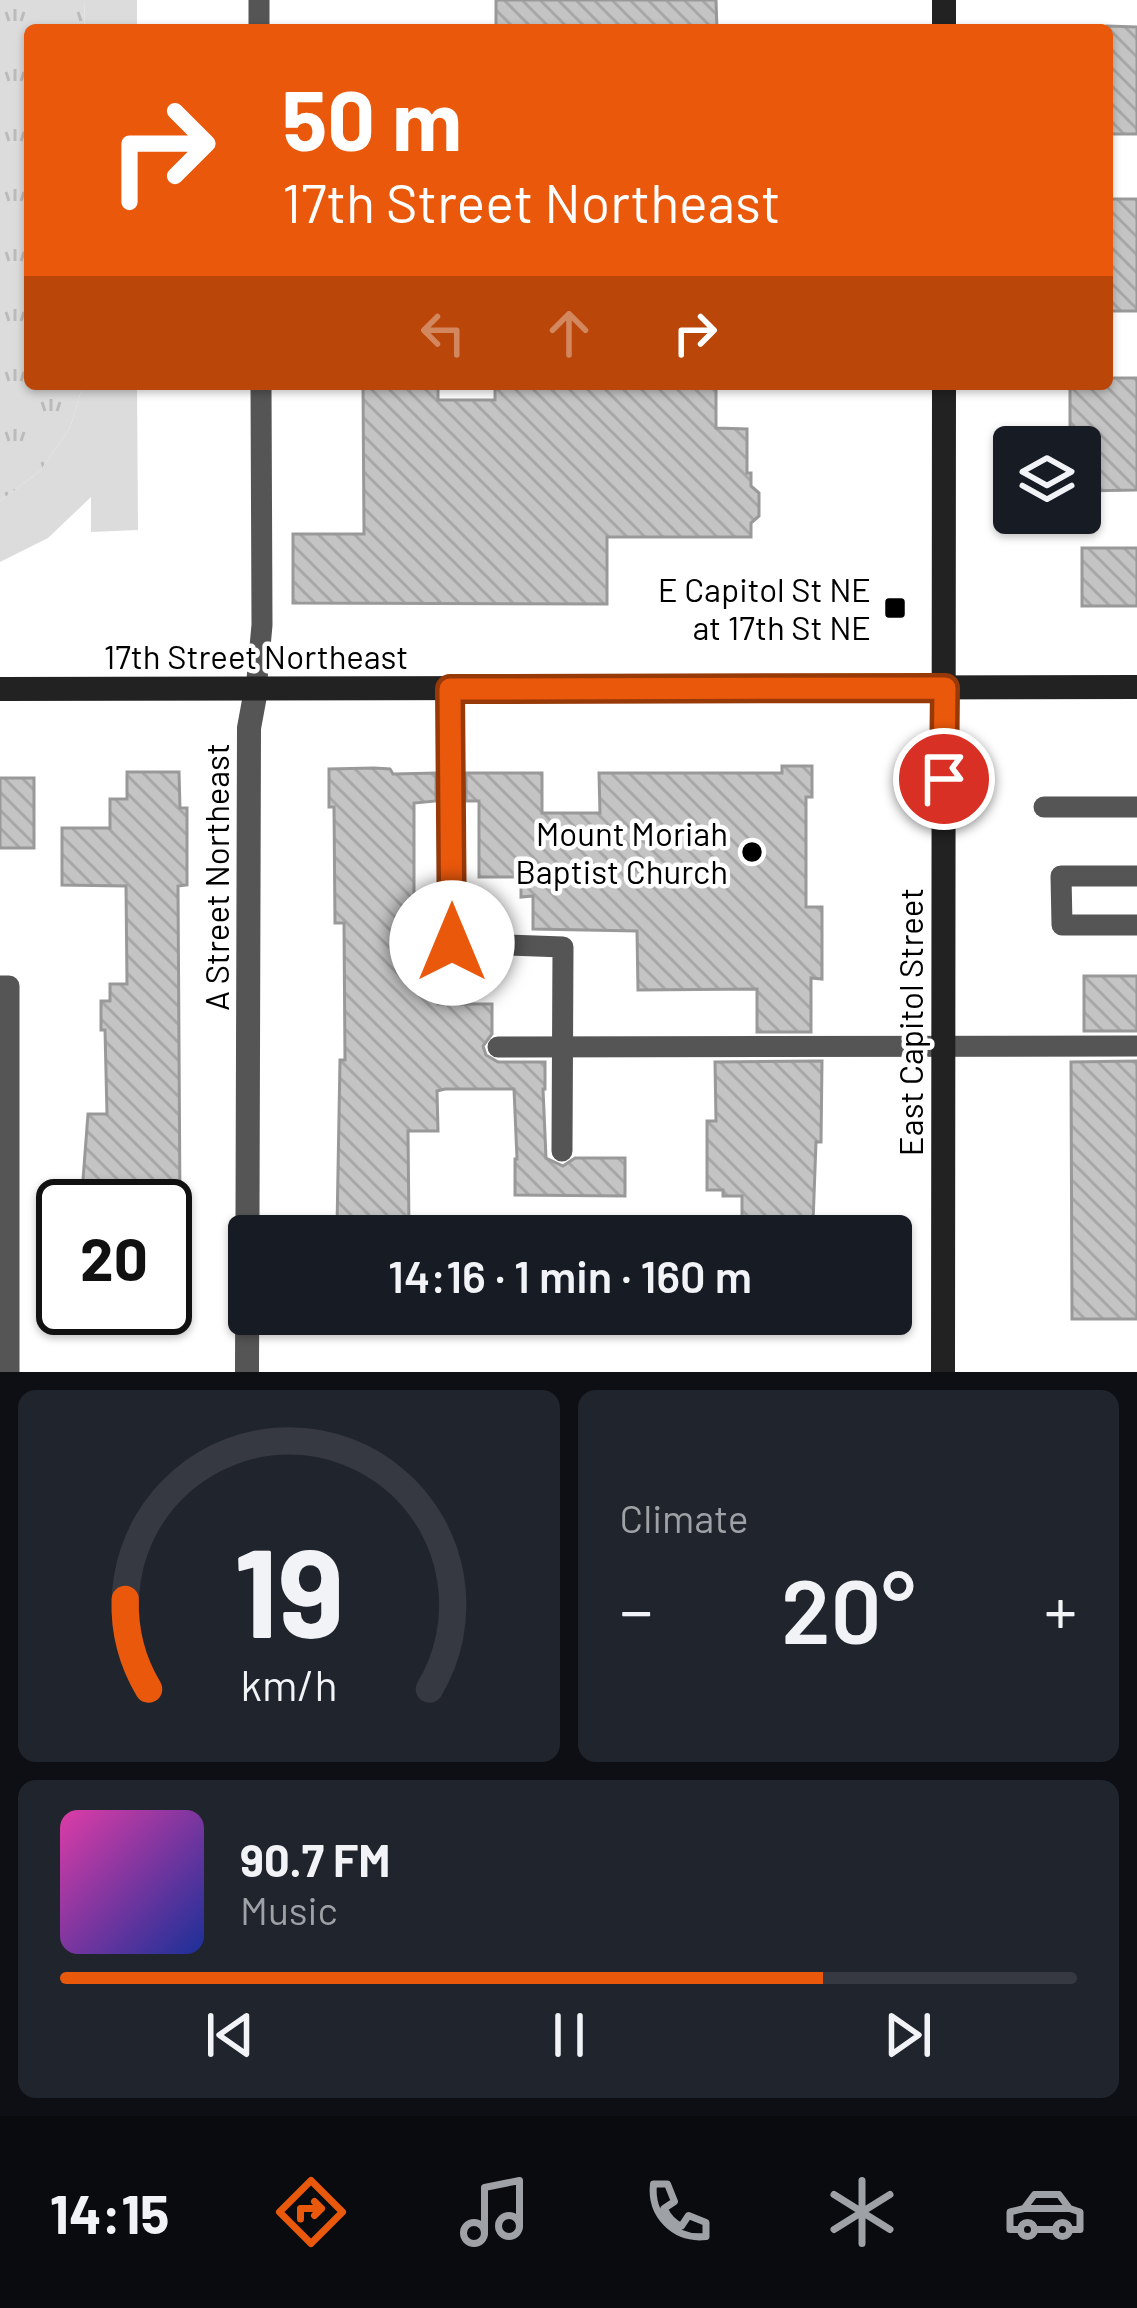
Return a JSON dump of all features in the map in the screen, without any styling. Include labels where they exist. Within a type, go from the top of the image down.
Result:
[{"type":"main road","name":"East Capitol Street","points":[[943,1372],[944,390]]},
{"type":"main road","name":"17th Street Northeast","points":[[0,689],[1137,687]]},
{"type":"street","name":"A Street Northeast","points":[[247,1372],[249,728],[256,689]]},
{"type":"lane","name":"A Street Northeast","points":[[256,689],[262,625],[261,390]]},
{"type":"lane","points":[[450,689],[452,943],[562,947],[562,1151]]},
{"type":"lane","points":[[1044,807],[1137,807]]},
{"type":"lane","points":[[1137,876],[1061,876],[1062,925],[1137,925]]},
{"type":"lane","points":[[0,986],[9,986],[4,1113],[9,1372]]},
{"type":"lane","points":[[498,1047],[1137,1046]]},
{"type":"green space","points":[[0,0],[84,0],[85,24],[24,24],[24,390],[81,390],[70,428],[40,471],[0,501]]},
{"type":"green space","points":[[84,0],[137,0],[137,24],[85,24]]},
{"type":"green space","points":[[81,390],[137,390],[138,530],[91,532],[91,497],[48,538],[0,562],[0,501],[40,471],[70,428]]},
{"type":"building","points":[[496,0],[716,0],[717,24],[496,24]]},
{"type":"building","points":[[1113,26],[1137,27],[1137,134],[1113,134]]},
{"type":"building","points":[[1113,199],[1137,199],[1137,311],[1113,311]]},
{"type":"building","points":[[1113,378],[1137,378],[1137,490],[1101,491],[1101,426],[1070,426],[1070,390],[1113,390]]},
{"type":"building","points":[[363,390],[438,390],[438,400],[495,400],[495,390],[716,390],[716,428],[747,429],[747,473],[759,493],[759,516],[751,523],[751,537],[607,537],[607,604],[293,603],[293,534],[364,534]]},
{"type":"building","points":[[1082,548],[1137,548],[1137,606],[1082,606]]},
{"type":"building","points":[[782,766],[812,766],[812,797],[806,797],[806,907],[822,907],[822,979],[811,978],[811,1032],[757,1032],[757,989],[638,990],[637,931],[533,929],[533,896],[521,897],[521,877],[479,877],[479,801],[466,801],[466,773],[542,773],[542,813],[600,813],[599,773],[782,773]]},
{"type":"building","points":[[329,769],[436,773],[436,801],[414,803],[415,953],[437,953],[438,1004],[492,1004],[492,1034],[483,1046],[486,1055],[498,1062],[545,1062],[546,1158],[563,1166],[575,1158],[625,1158],[625,1196],[515,1195],[514,1089],[445,1089],[437,1091],[438,1131],[408,1131],[409,1215],[337,1215],[340,1060],[345,1060],[344,923],[335,923]]},
{"type":"building","points":[[127,772],[179,772],[180,808],[187,808],[187,885],[178,886],[180,1179],[83,1179],[88,1114],[107,1114],[101,1001],[110,1001],[110,984],[127,984],[126,886],[62,885],[62,828],[110,828],[110,799],[127,799]]},
{"type":"building","points":[[0,778],[34,778],[34,848],[0,848]]},
{"type":"building","points":[[1084,976],[1137,976],[1137,1031],[1084,1031]]},
{"type":"building","points":[[822,1061],[813,1215],[742,1215],[742,1196],[707,1190],[707,1121],[716,1121],[715,1062]]},
{"type":"building","points":[[1137,1061],[1137,1319],[1072,1319],[1071,1062]]},
{"type":"place","name":"E Capitol St NE at 17th St NE","points":[[895,608]]},
{"type":"place","name":"Mount Moriah Baptist Church","points":[[752,852]]},
{"type":"route","points":[[452,943],[450,689],[945,688],[944,779]]}]
